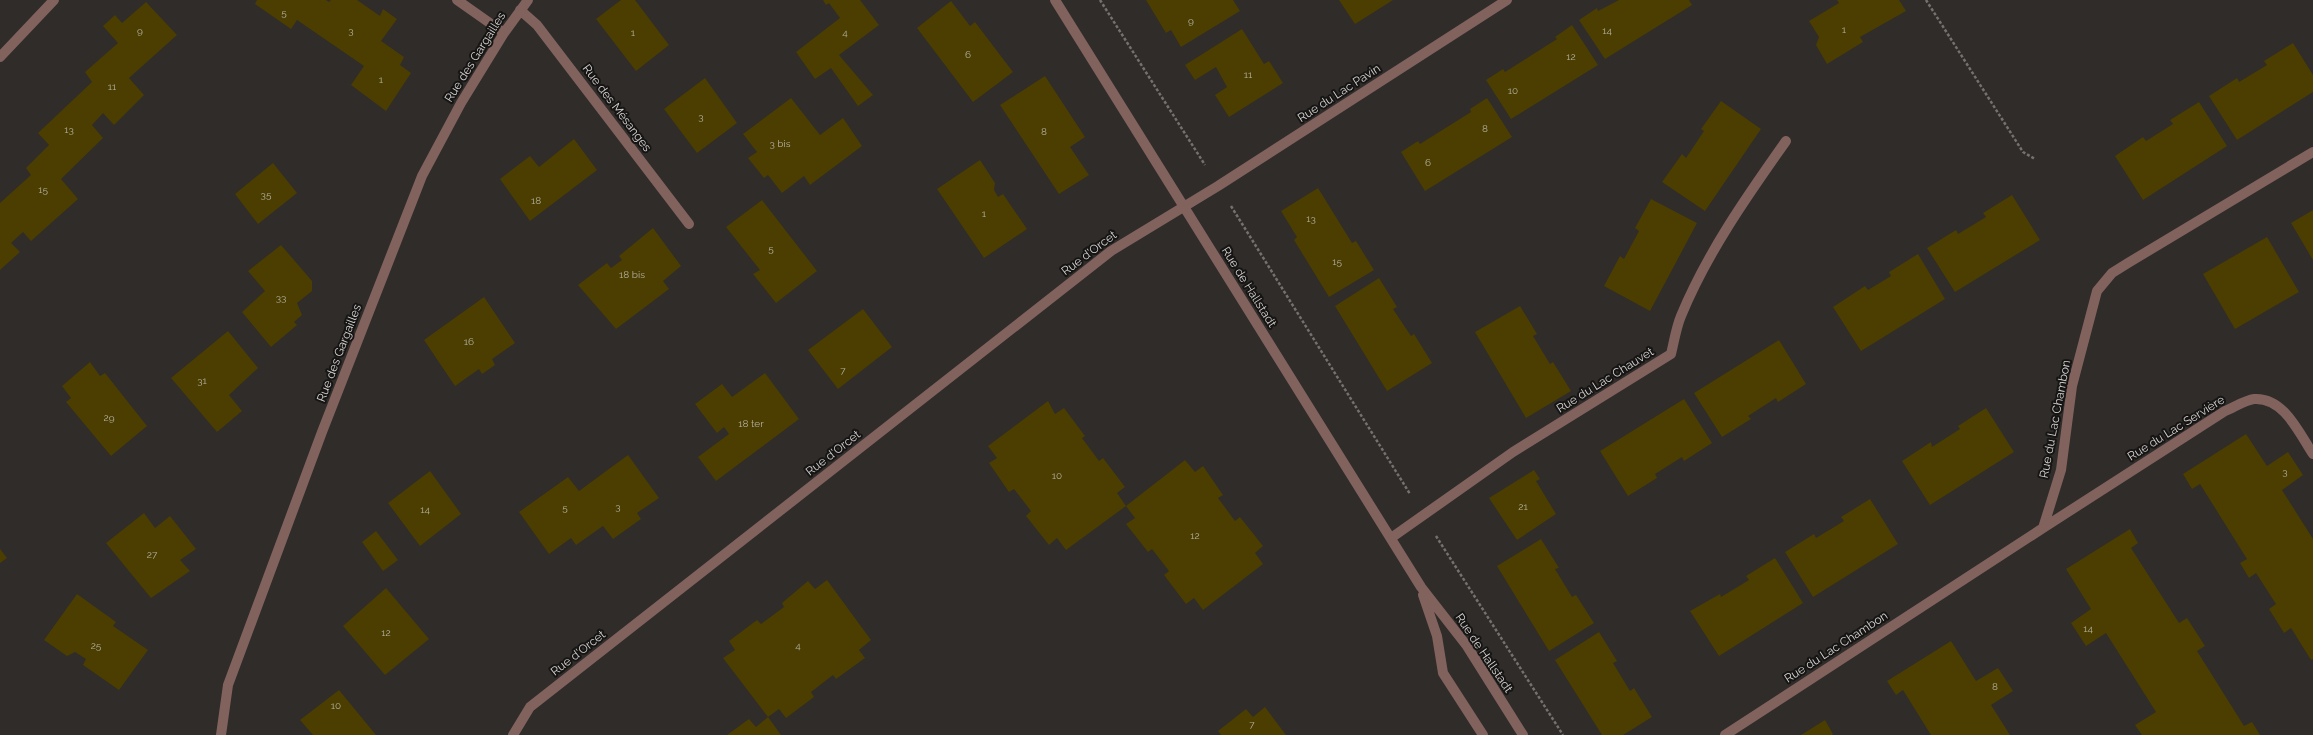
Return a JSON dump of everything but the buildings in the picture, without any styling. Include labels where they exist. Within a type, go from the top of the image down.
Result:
[{"type":"street","points":[[0,57],[54,0]]},
{"type":"street","points":[[457,0],[504,33]]},
{"type":"street","name":"Rue des Gargailles","points":[[221,735],[228,685],[322,432],[422,176],[461,103],[504,33],[528,0]]},
{"type":"street","name":"Rue de Hallstadt","points":[[1055,0],[1421,587],[1467,646],[1523,735]]},
{"type":"street","points":[[1487,0],[1493,9]]},
{"type":"street","name":"Rue du Lac Pavin","points":[[1184,207],[1508,0]]},
{"type":"street","name":"Rue des Mésanges","points":[[520,10],[537,25],[689,224]]},
{"type":"street","name":"Rue du Lac Chauvet","points":[[1391,538],[1513,452],[1671,354],[1680,317],[1703,269],[1753,187],[1786,141]]},
{"type":"street","name":"Rue du Lac Chambon","points":[[1725,735],[2043,528],[2061,470],[2072,386],[2096,291],[2112,273],[2122,266],[2313,152]]},
{"type":"street","name":"Rue d'Orcet","points":[[513,735],[530,707],[536,702],[1111,251],[1184,207]]},
{"type":"street","name":"Rue du Lac Servière","points":[[2043,528],[2224,411],[2254,399],[2277,404],[2293,423],[2313,454]]},
{"type":"street","name":"Rue de Hallstadt","points":[[1421,587],[1438,636],[1443,673],[1483,735]]},
{"type":"path","points":[[1100,0],[1563,735]]},
{"type":"path","points":[[1926,0],[2023,152],[2035,159]]}]
